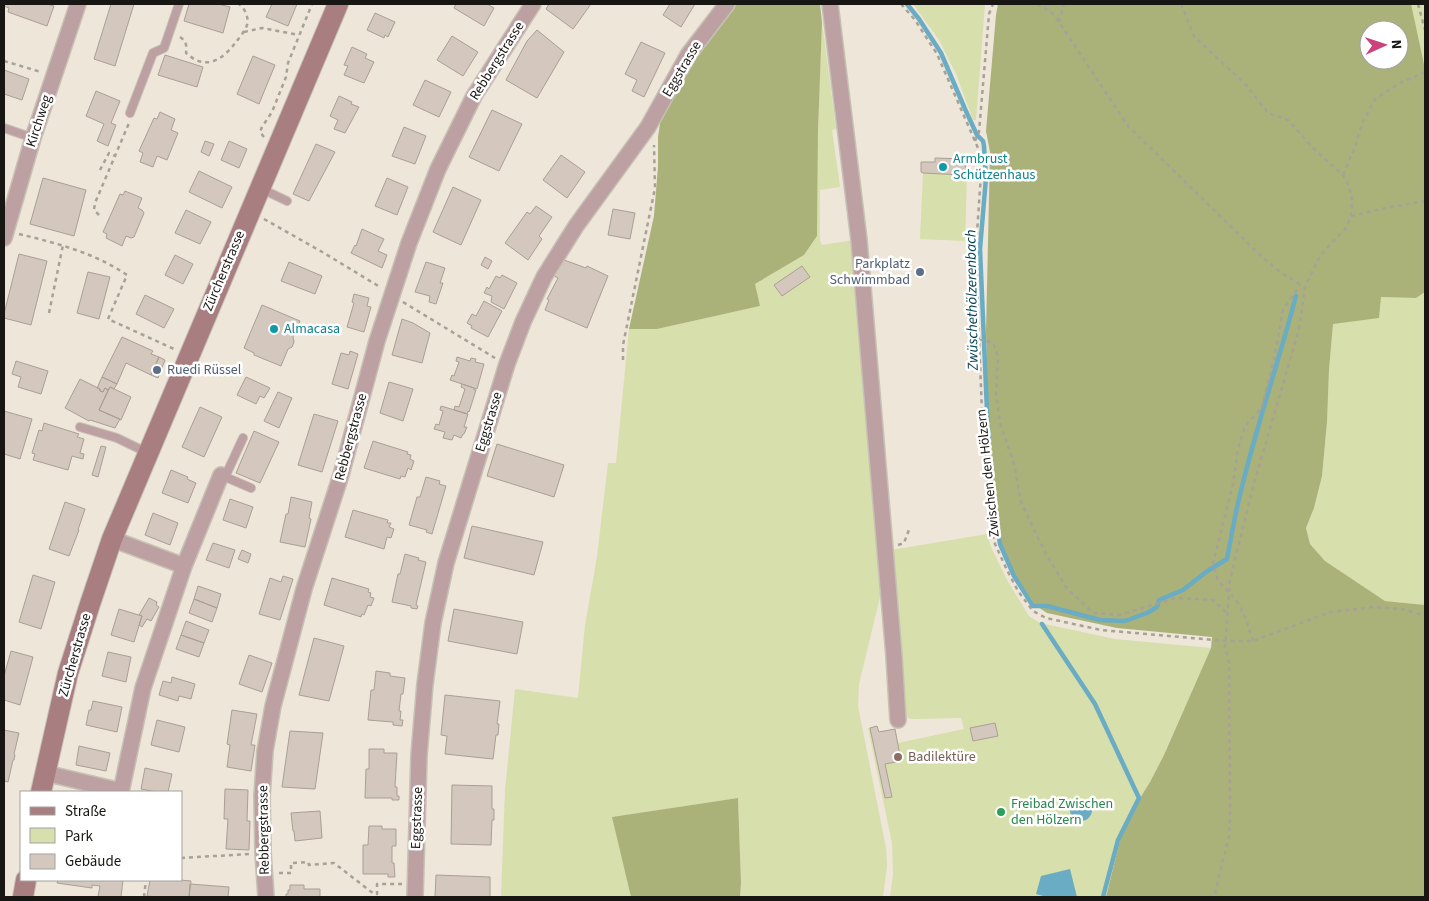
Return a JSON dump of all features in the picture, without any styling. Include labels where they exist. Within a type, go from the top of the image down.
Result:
[{"type":"main road","name":"Zürcherstrasse","points":[[43,783],[68,673],[112,539],[338,4]]},
{"type":"main road","points":[[23,897],[26,881]]},
{"type":"street","name":"Kirchweg","points":[[5,235],[33,138],[78,4]]},
{"type":"street","name":"Rebbergstrasse","points":[[266,897],[262,796],[265,751],[274,706],[304,589],[341,475],[388,293],[438,168],[474,96],[533,4]]},
{"type":"street","name":"Eggstrasse","points":[[415,897],[418,755],[433,623],[446,563],[507,364],[523,322],[544,277],[572,233],[648,127],[688,55],[726,4]]},
{"type":"street","points":[[830,4],[859,240],[898,720]]},
{"type":"street","name":"Zürcherstrasse","points":[[121,791],[143,688],[184,566],[223,476]]},
{"type":"street","points":[[112,539],[184,566]]},
{"type":"street","name":"Zürcherstrasse","points":[[43,783],[112,791]]},
{"type":"lane","points":[[130,113],[153,53],[164,48],[179,4]]},
{"type":"lane","points":[[4,128],[33,138]]},
{"type":"lane","points":[[260,188],[287,201]]},
{"type":"lane","points":[[80,427],[117,438],[148,453]]},
{"type":"lane","points":[[243,438],[223,476],[251,488]]},
{"type":"path","points":[[169,34],[186,41],[186,53],[196,60],[210,62],[229,50],[243,33],[247,24],[247,18],[244,8],[239,4]]},
{"type":"path","points":[[266,138],[260,132],[272,112],[286,77],[288,63],[312,4]]},
{"type":"path","name":"Zwischen den Hölzern","points":[[901,4],[915,20],[937,54],[978,148],[981,174],[976,248],[979,339],[982,411],[991,519],[995,544],[1018,591],[1033,610],[1046,618],[1101,630],[1226,641],[1254,641],[1330,612],[1374,606],[1402,609],[1425,616]]},
{"type":"path","points":[[976,140],[979,132],[989,14],[993,4]]},
{"type":"path","points":[[1037,4],[1050,12],[1059,22],[1128,126],[1261,256],[1280,272],[1305,287]]},
{"type":"path","points":[[1059,22],[1064,4]]},
{"type":"path","points":[[1181,4],[1194,36],[1246,86],[1268,113],[1288,120],[1315,150],[1343,175],[1350,186],[1352,199],[1351,216],[1346,228],[1325,250],[1305,287],[1299,329],[1253,487],[1230,580],[1225,648],[1229,662],[1230,818],[1229,836],[1214,897]]},
{"type":"path","points":[[1418,4],[1425,30]]},
{"type":"path","points":[[243,33],[262,28],[299,35]]},
{"type":"path","points":[[4,61],[46,73]]},
{"type":"path","points":[[1343,175],[1356,147],[1363,121],[1375,99],[1398,84],[1425,72]]},
{"type":"path","points":[[99,215],[94,210],[95,202],[132,117],[130,113]]},
{"type":"path","points":[[623,360],[623,345],[655,188],[654,144],[648,127]]},
{"type":"path","points":[[100,170],[109,153],[115,156]]},
{"type":"path","points":[[1351,216],[1425,201]]},
{"type":"path","points":[[261,216],[496,359]]},
{"type":"path","points":[[5,235],[63,246],[90,256],[127,275],[108,319],[176,350]]},
{"type":"path","points":[[49,313],[63,246]]},
{"type":"path","points":[[1254,641],[1235,598],[1218,581],[1213,563],[1233,484],[1238,448],[1245,426],[1261,408],[1274,360],[1283,310],[1300,284]]},
{"type":"path","points":[[979,339],[993,343],[998,356],[996,394],[1000,423],[1014,464],[1020,502],[1066,587],[1093,613],[1119,615],[1176,598],[1213,600],[1227,613]]},
{"type":"path","points":[[182,858],[263,853]]},
{"type":"path","points":[[274,874],[291,873],[291,863],[334,863],[374,894],[377,894],[377,884],[404,884]]},
{"type":"path","points":[[144,897],[146,881]]},
{"type":"green space","points":[[736,4],[820,4],[822,22],[817,236],[804,255],[755,284],[760,306],[657,329],[629,329],[654,216],[658,137],[661,117],[709,38]]},
{"type":"green space","points":[[913,4],[985,4],[976,120],[973,120],[956,74],[939,40]]},
{"type":"green space","points":[[998,4],[1411,4],[1425,69],[1425,292],[1416,298],[1381,297],[1379,318],[1333,324],[1322,476],[1314,508],[1306,528],[1310,544],[1325,561],[1385,601],[1425,605],[1425,897],[1106,897],[1124,824],[1164,755],[1211,648],[1212,637],[1117,628],[1047,613],[1035,605],[1015,575],[1001,544],[993,491],[988,411],[986,332],[990,152],[986,131]]},
{"type":"green space","points":[[1408,4],[1425,4],[1425,70]]},
{"type":"green space","points":[[822,21],[836,129],[832,130],[840,187],[820,190],[820,241],[822,245],[854,240],[883,592],[881,593],[859,684],[858,706],[886,848],[887,866],[883,897],[740,897],[738,798],[613,817],[631,897],[501,897],[505,790],[515,689],[578,698],[585,625],[597,557],[608,463],[616,463],[629,329],[657,329],[759,306],[755,284],[804,255],[817,236]]},
{"type":"green space","points":[[923,173],[967,175],[965,241],[920,239]]},
{"type":"green space","points":[[1425,292],[1425,605],[1385,601],[1325,561],[1310,544],[1306,528],[1314,508],[1322,476],[1333,323],[1380,297],[1416,298]]},
{"type":"green space","points":[[987,534],[991,547],[1007,580],[1029,616],[1040,623],[1115,639],[1211,648],[1164,755],[1124,824],[1106,897],[890,897],[893,874],[892,843],[868,728],[877,726],[879,732],[895,729],[898,743],[964,729],[961,718],[912,719],[908,718],[903,709],[891,550]]},
{"type":"green space","points":[[738,798],[740,897],[631,897],[612,817]]},
{"type":"water","points":[[1081,799],[1089,802],[1092,810],[1089,818],[1081,821],[1073,818],[1070,810],[1073,802]]},
{"type":"water","points":[[1070,869],[1077,897],[1047,897],[1036,894],[1041,876]]},
{"type":"building","points":[[4,4],[47,4],[54,6],[47,26],[8,12],[9,8],[4,6]]},
{"type":"building","points":[[111,4],[134,4],[115,66],[94,59]]},
{"type":"building","points":[[189,4],[218,4],[230,7],[223,33],[184,21]]},
{"type":"building","points":[[272,4],[297,4],[288,26],[266,17]]},
{"type":"building","points":[[456,4],[487,4],[494,8],[484,26],[454,8]]},
{"type":"building","points":[[549,4],[591,4],[573,29],[546,9]]},
{"type":"building","points":[[670,4],[695,4],[681,27],[663,15]]},
{"type":"building","points":[[375,13],[395,22],[388,37],[385,35],[384,38],[367,30]]},
{"type":"building","points":[[537,30],[564,52],[537,98],[506,80],[527,41]]},
{"type":"building","points":[[452,36],[478,52],[463,76],[437,60]]},
{"type":"building","points":[[641,42],[665,53],[644,97],[632,91],[637,80],[625,74]]},
{"type":"building","points":[[352,47],[367,54],[365,58],[374,62],[364,83],[344,75],[348,66],[344,65]]},
{"type":"building","points":[[165,55],[203,67],[197,87],[158,75]]},
{"type":"building","points":[[253,56],[275,65],[259,104],[237,94]]},
{"type":"building","points":[[4,70],[29,79],[22,100],[4,94]]},
{"type":"building","points":[[425,80],[451,92],[439,117],[413,105]]},
{"type":"building","points":[[96,91],[120,101],[111,123],[116,125],[108,146],[97,141],[104,124],[86,116]]},
{"type":"building","points":[[339,96],[359,107],[345,133],[334,129],[338,120],[330,116]]},
{"type":"building","points":[[492,110],[522,124],[499,171],[469,157]]},
{"type":"building","points":[[160,112],[175,119],[171,130],[178,133],[167,160],[157,156],[153,167],[140,162],[143,153],[139,151],[154,118],[157,119]]},
{"type":"building","points":[[404,127],[426,136],[415,164],[392,156]]},
{"type":"building","points":[[205,141],[214,144],[209,156],[201,152]]},
{"type":"building","points":[[229,141],[247,149],[239,168],[221,160]]},
{"type":"building","points":[[316,144],[335,152],[309,201],[293,194]]},
{"type":"building","points":[[561,155],[585,172],[567,198],[543,180]]},
{"type":"building","name":"Armbrust Schützenhaus","points":[[935,158],[966,159],[965,175],[921,172],[921,162],[935,162]]},
{"type":"building","points":[[199,171],[232,187],[222,208],[189,192]]},
{"type":"building","points":[[43,178],[86,190],[74,236],[30,224]]},
{"type":"building","points":[[387,178],[408,187],[397,215],[375,206]]},
{"type":"building","points":[[453,187],[481,200],[461,245],[433,232]]},
{"type":"building","points":[[125,191],[142,198],[138,208],[144,213],[134,237],[126,236],[122,246],[106,238],[107,234],[103,232],[120,194],[123,195]]},
{"type":"building","points":[[536,206],[552,217],[539,236],[542,239],[528,260],[505,243],[527,212],[530,214]]},
{"type":"building","points":[[613,209],[635,213],[630,239],[608,235]]},
{"type":"building","points":[[186,210],[211,222],[200,244],[175,233]]},
{"type":"building","points":[[362,229],[384,239],[378,251],[387,255],[382,268],[351,253],[356,246]]},
{"type":"building","points":[[19,254],[47,261],[31,325],[4,318]]},
{"type":"building","points":[[175,255],[193,264],[183,284],[165,275]]},
{"type":"building","points":[[485,257],[492,261],[488,269],[481,265]]},
{"type":"building","points":[[564,260],[586,268],[587,266],[608,276],[587,328],[545,310],[549,300],[547,299],[558,278],[554,276]]},
{"type":"building","points":[[289,262],[322,276],[315,294],[281,281]]},
{"type":"building","points":[[426,262],[445,268],[440,283],[443,283],[436,304],[429,302],[430,296],[415,292]]},
{"type":"building","points":[[802,266],[810,277],[782,296],[774,285]]},
{"type":"building","points":[[88,272],[110,277],[99,319],[77,313]]},
{"type":"building","points":[[502,275],[517,283],[504,309],[491,302],[492,296],[484,293],[487,287],[489,289],[496,276],[500,278]]},
{"type":"building","points":[[354,294],[369,298],[367,306],[371,307],[364,332],[347,327],[354,303],[352,302]]},
{"type":"building","points":[[145,295],[174,309],[164,328],[136,314]]},
{"type":"building","points":[[484,301],[502,311],[488,337],[471,328],[472,326],[467,323],[472,314],[476,316]]},
{"type":"building","name":"Almacasa","points":[[262,305],[300,321],[293,337],[292,347],[288,349],[281,366],[254,355],[254,353],[244,348]]},
{"type":"building","points":[[402,319],[430,333],[422,363],[392,355]]},
{"type":"building","points":[[122,337],[153,351],[151,354],[159,357],[151,375],[126,363],[117,384],[102,377]]},
{"type":"building","points":[[350,351],[358,354],[348,389],[332,384],[341,353],[349,355]]},
{"type":"building","points":[[159,357],[165,360],[158,378],[151,375]]},
{"type":"building","points":[[457,357],[470,361],[471,358],[476,359],[475,362],[484,364],[477,389],[450,380],[452,375],[454,376],[459,362],[456,361]]},
{"type":"building","points":[[16,361],[48,371],[41,394],[18,387],[21,377],[12,374]]},
{"type":"building","points":[[102,377],[117,384],[114,389],[110,387],[108,390],[105,388],[103,392],[97,388]]},
{"type":"building","points":[[246,377],[270,388],[264,398],[260,396],[256,404],[237,395]]},
{"type":"building","points":[[80,379],[100,389],[100,391],[103,392],[105,388],[108,390],[99,410],[120,419],[115,428],[89,421],[65,408]]},
{"type":"building","points":[[389,382],[413,389],[403,421],[380,413]]},
{"type":"building","points":[[462,384],[476,390],[467,414],[454,410],[455,406],[459,407],[465,389],[461,387]]},
{"type":"building","points":[[110,387],[131,397],[121,420],[99,410]]},
{"type":"building","points":[[278,392],[292,398],[279,428],[264,421]]},
{"type":"building","points":[[441,406],[468,414],[464,427],[467,427],[461,438],[454,435],[452,440],[443,438],[445,432],[434,429],[436,424],[439,425],[443,411],[440,410]]},
{"type":"building","points":[[200,407],[222,417],[204,457],[182,447]]},
{"type":"building","points":[[4,411],[32,419],[20,459],[4,454]]},
{"type":"building","points":[[314,414],[338,421],[322,472],[298,465]]},
{"type":"building","points":[[44,423],[79,434],[77,437],[84,439],[80,453],[84,454],[83,459],[72,456],[68,470],[33,460],[35,454],[32,453],[39,430],[42,431]]},
{"type":"building","points":[[254,431],[279,442],[260,483],[236,473]]},
{"type":"building","points":[[373,441],[408,452],[407,454],[411,455],[410,459],[414,461],[411,470],[408,468],[405,477],[401,476],[400,479],[364,468]]},
{"type":"building","points":[[497,444],[564,465],[554,497],[487,476]]},
{"type":"building","points":[[101,446],[106,447],[98,477],[92,475]]},
{"type":"building","points":[[171,470],[188,477],[187,479],[196,483],[188,503],[162,493]]},
{"type":"building","points":[[426,477],[440,481],[439,484],[446,486],[432,534],[426,532],[427,530],[409,525],[417,497],[420,497]]},
{"type":"building","points":[[291,497],[312,502],[309,518],[311,519],[305,547],[280,542]]},
{"type":"building","points":[[230,499],[253,507],[246,528],[223,520]]},
{"type":"building","points":[[65,502],[85,509],[69,556],[49,549]]},
{"type":"building","points":[[353,510],[388,520],[387,523],[391,523],[389,527],[394,529],[391,538],[387,537],[384,549],[345,537]]},
{"type":"building","points":[[153,513],[178,523],[170,545],[145,535]]},
{"type":"building","points":[[472,526],[543,542],[534,575],[464,558]]},
{"type":"building","points":[[213,543],[235,550],[229,568],[206,560]]},
{"type":"building","points":[[242,550],[251,554],[248,563],[238,559]]},
{"type":"building","points":[[405,554],[426,562],[416,605],[418,606],[417,609],[392,602],[398,574],[400,574]]},
{"type":"building","points":[[33,575],[55,582],[41,629],[19,622]]},
{"type":"building","points":[[283,576],[293,579],[280,620],[259,614],[270,578],[281,582]]},
{"type":"building","points":[[332,578],[369,589],[370,597],[374,598],[371,606],[368,605],[364,615],[362,614],[361,617],[324,605]]},
{"type":"building","points":[[198,586],[221,594],[217,608],[194,599]]},
{"type":"building","points":[[149,598],[157,602],[156,605],[159,607],[151,621],[147,619],[142,627],[139,625],[142,616],[139,615]]},
{"type":"building","points":[[194,599],[217,608],[212,622],[189,613]]},
{"type":"building","points":[[119,609],[142,616],[134,642],[111,635]]},
{"type":"building","points":[[454,609],[523,622],[517,654],[448,641]]},
{"type":"building","points":[[186,621],[209,630],[204,643],[181,635]]},
{"type":"building","points":[[181,635],[204,643],[199,657],[176,649]]},
{"type":"building","points":[[314,638],[344,646],[329,701],[299,695]]},
{"type":"building","points":[[11,651],[33,657],[20,705],[4,700],[4,676]]},
{"type":"building","points":[[108,652],[131,657],[126,682],[102,676]]},
{"type":"building","points":[[249,655],[272,663],[262,692],[239,684]]},
{"type":"building","points":[[376,671],[390,673],[390,676],[405,678],[399,711],[401,711],[400,720],[403,720],[402,726],[393,725],[393,722],[368,720],[371,690],[374,690]]},
{"type":"building","points":[[172,677],[195,684],[191,699],[179,696],[178,701],[159,695],[163,681],[171,683]]},
{"type":"building","points":[[445,695],[500,701],[497,724],[499,724],[498,735],[496,735],[493,759],[445,754],[447,736],[441,735]]},
{"type":"building","points":[[93,701],[122,707],[117,732],[86,725]]},
{"type":"building","points":[[232,710],[257,714],[251,745],[255,745],[251,771],[227,767],[230,745],[227,744]]},
{"type":"building","points":[[157,720],[185,727],[179,752],[151,745]]},
{"type":"building","points":[[995,723],[998,736],[973,741],[970,728]]},
{"type":"building","points":[[877,726],[879,732],[895,729],[901,761],[885,764],[892,797],[885,798],[870,728]]},
{"type":"building","points":[[4,730],[19,733],[8,782],[4,781]]},
{"type":"building","points":[[290,731],[323,733],[315,789],[282,787]]},
{"type":"building","points":[[79,746],[110,753],[106,771],[76,765]]},
{"type":"building","points":[[369,749],[384,749],[384,753],[397,753],[395,787],[397,787],[399,800],[392,800],[392,798],[365,798],[366,769],[369,769]]},
{"type":"building","points":[[145,768],[172,774],[168,791],[141,789]]},
{"type":"building","points":[[452,785],[492,786],[494,820],[492,820],[491,845],[451,844]]},
{"type":"building","points":[[225,789],[248,790],[247,821],[250,821],[249,850],[226,849],[228,819],[224,819]]},
{"type":"building","points":[[320,811],[322,838],[295,841],[291,813]]},
{"type":"building","points":[[369,826],[382,826],[382,829],[396,829],[396,846],[392,846],[392,863],[394,863],[395,877],[388,877],[388,874],[363,874],[363,845],[368,845]]},
{"type":"building","points":[[436,875],[490,877],[490,897],[435,897]]},
{"type":"building","points":[[58,881],[123,881],[121,897],[98,897],[100,886],[92,885],[92,888],[57,883]]},
{"type":"building","points":[[150,881],[191,881],[189,897],[147,896]]},
{"type":"building","points":[[190,884],[229,887],[228,897],[189,897]]},
{"type":"building","points":[[290,885],[304,885],[304,889],[320,889],[320,897],[286,897],[288,890],[290,890]]},
{"type":"waterway","name":"Zwüschethölzerenbach","points":[[907,4],[941,53],[977,135],[983,141],[986,178],[980,249],[992,491],[1000,544],[1014,576],[1033,606],[1047,606],[1100,620],[1125,621],[1157,607],[1159,600],[1183,590],[1227,559],[1245,473],[1296,296]]},
{"type":"waterway","name":"Zwüschethölzerenbach","points":[[1042,624],[1095,704],[1139,798],[1118,840],[1103,897]]},
{"type":"place","name":"Armbrust Schützenhaus","points":[[943,167]]},
{"type":"place","name":"Parkplatz Schwimmbad","points":[[920,272]]},
{"type":"place","name":"Almacasa","points":[[274,329]]},
{"type":"place","name":"Ruedi Rüssel","points":[[157,370]]},
{"type":"place","name":"Badilektüre","points":[[898,757]]},
{"type":"place","name":"Freibad Zwischen den Hölzern","points":[[1001,812]]}]
